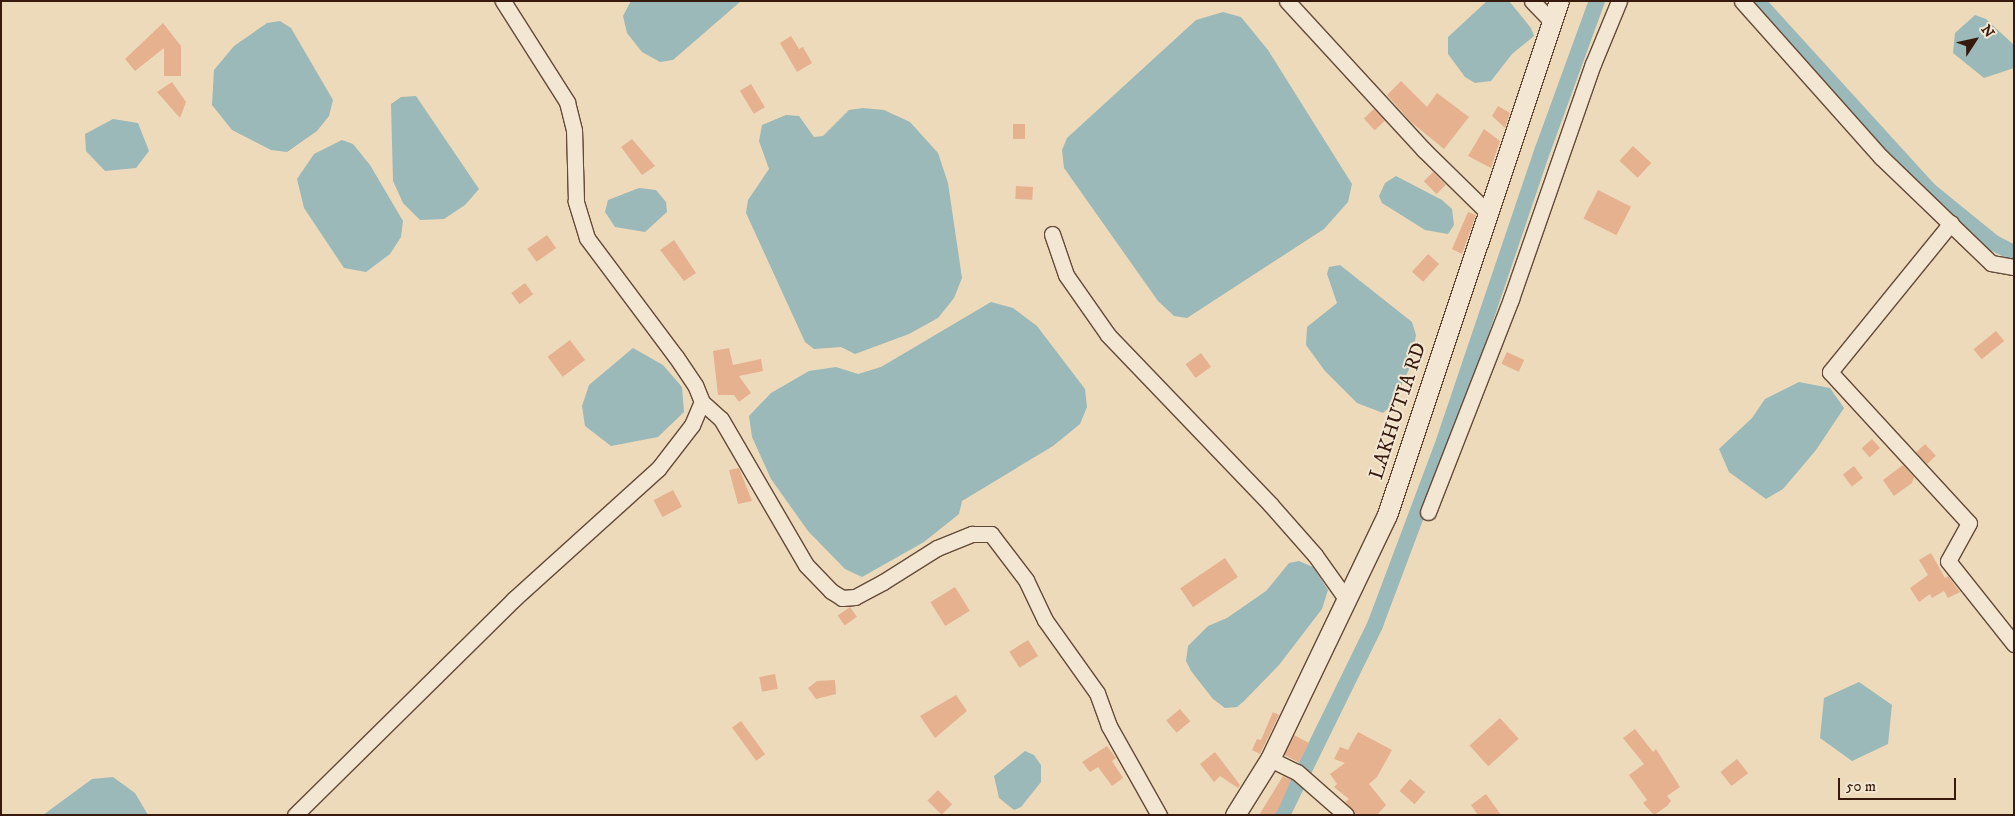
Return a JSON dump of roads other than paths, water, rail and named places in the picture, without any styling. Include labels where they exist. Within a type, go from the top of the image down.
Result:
[{"type":"street","points":[[503,1],[566,102],[574,130],[576,201],[587,238],[680,364],[702,402],[721,419],[806,565],[831,591],[842,598],[855,597],[937,548],[972,534],[991,534],[1026,580],[1045,620],[1097,693],[1109,726],[1159,815]]},
{"type":"street","points":[[1286,1],[1424,150],[1487,212]]},
{"type":"street","points":[[1532,1],[1552,22]]},
{"type":"street","name":"LAKHUTIA RD","points":[[1235,815],[1270,758],[1388,515],[1487,212],[1559,1]]},
{"type":"street","points":[[1428,512],[1510,299],[1593,64],[1619,1]]},
{"type":"street","points":[[1742,1],[1881,157],[1991,263],[2014,267]]},
{"type":"street","points":[[1950,223],[1830,372],[1970,523],[1948,561],[2014,644]]},
{"type":"street","points":[[1052,234],[1066,275],[1108,335],[1270,504],[1315,555],[1347,600]]},
{"type":"street","points":[[295,815],[514,599],[658,469],[692,425],[702,402]]},
{"type":"street","points":[[1270,758],[1297,772],[1346,815]]},
{"type":"water","points":[[631,1],[741,1],[673,60],[660,62],[642,52],[627,33],[623,16]]},
{"type":"water","points":[[1487,1],[1509,1],[1531,28],[1534,36],[1512,54],[1491,81],[1475,83],[1465,77],[1448,54],[1448,37]]},
{"type":"water","points":[[1223,12],[1241,17],[1268,50],[1352,184],[1348,202],[1324,229],[1187,318],[1174,316],[1158,301],[1064,168],[1062,150],[1067,138],[1196,20]]},
{"type":"water","points":[[1975,15],[1986,19],[2014,45],[2014,68],[1984,78],[1953,53],[1955,33]]},
{"type":"water","points":[[280,21],[291,28],[333,100],[329,116],[317,131],[287,152],[271,150],[232,130],[212,105],[214,70],[234,46],[267,23]]},
{"type":"water","points":[[416,96],[479,189],[465,205],[444,219],[420,220],[403,203],[393,181],[391,104],[401,97]]},
{"type":"water","points":[[863,108],[884,110],[910,122],[938,153],[948,183],[962,278],[954,298],[938,318],[909,334],[855,354],[841,347],[814,349],[805,342],[746,213],[748,200],[769,169],[759,141],[762,125],[786,115],[799,116],[814,137],[823,136],[849,110]]},
{"type":"water","points":[[113,119],[138,123],[149,151],[136,168],[105,171],[86,151],[85,134]]},
{"type":"water","points":[[342,140],[353,144],[370,165],[403,221],[401,237],[390,254],[366,272],[344,268],[304,208],[297,179],[314,154]]},
{"type":"water","points":[[1396,176],[1442,200],[1452,209],[1454,225],[1448,234],[1425,230],[1382,203],[1379,196],[1385,183]]},
{"type":"water","points":[[639,188],[656,190],[666,202],[667,212],[645,232],[615,227],[605,212],[608,200]]},
{"type":"water","points":[[1340,265],[1412,322],[1416,335],[1411,365],[1392,405],[1383,413],[1357,403],[1325,371],[1306,345],[1307,327],[1337,303],[1327,274],[1329,267]]},
{"type":"water","points":[[991,302],[1013,308],[1037,326],[1085,389],[1087,407],[1080,424],[1053,446],[962,501],[959,514],[924,542],[862,577],[845,569],[808,531],[771,479],[752,437],[749,416],[771,393],[809,371],[836,367],[858,374],[881,367]]},
{"type":"water","points":[[633,348],[663,365],[682,387],[684,412],[658,437],[611,446],[585,426],[582,406],[589,385]]},
{"type":"water","points":[[1799,382],[1830,388],[1844,408],[1816,450],[1783,489],[1766,499],[1729,472],[1719,449],[1752,418],[1765,399]]},
{"type":"water","points":[[1299,561],[1313,567],[1328,590],[1322,609],[1279,665],[1244,701],[1237,707],[1225,708],[1213,699],[1191,671],[1186,661],[1188,646],[1208,626],[1227,618],[1266,591],[1289,563]]},
{"type":"water","points":[[1859,682],[1892,705],[1888,744],[1852,761],[1820,738],[1824,698]]},
{"type":"water","points":[[1025,751],[1034,755],[1041,765],[1041,782],[1021,807],[1014,810],[999,798],[994,776]]},
{"type":"water","points":[[113,777],[135,793],[148,815],[43,815],[92,779]]},
{"type":"waterway","points":[[1282,815],[1375,625],[1444,441],[1543,149],[1597,1]]},
{"type":"waterway","points":[[1757,1],[1930,191],[1994,243],[2014,253]]}]
